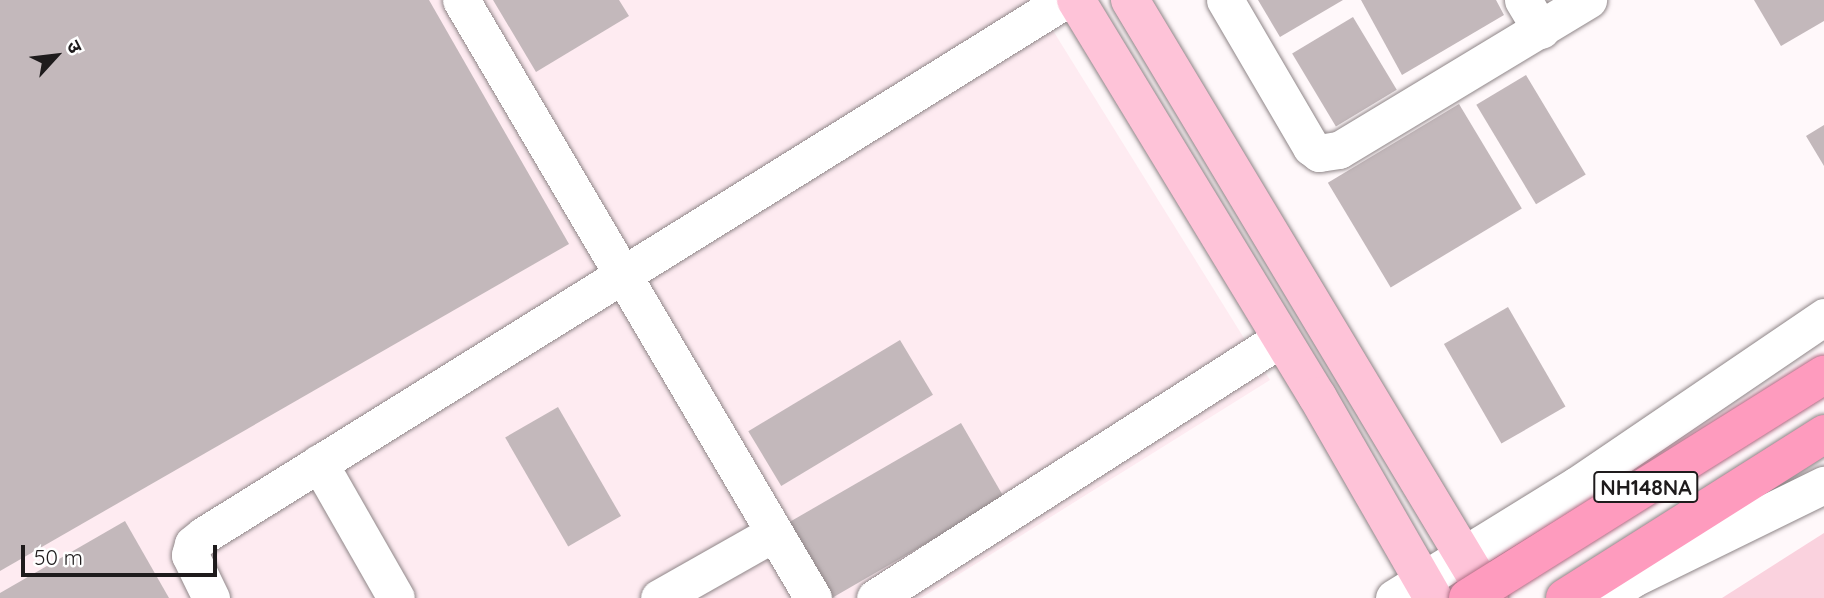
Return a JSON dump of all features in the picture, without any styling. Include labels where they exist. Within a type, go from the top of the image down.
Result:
[{"type":"highway","name":"NH148NA","points":[[1468,598],[1824,375]]},
{"type":"highway","name":"NH148NA","points":[[1565,598],[1824,434]]},
{"type":"main road","points":[[1076,0],[1281,338],[1416,592]]},
{"type":"main road","points":[[1130,0],[1489,598]]},
{"type":"street","points":[[461,0],[813,598]]},
{"type":"street","points":[[211,598],[190,555],[193,544],[1065,0]]},
{"type":"street","points":[[1225,0],[1311,146],[1319,153],[1339,150],[1532,15],[1588,0]]},
{"type":"street","points":[[1416,592],[1461,554],[1577,485],[1824,317]]},
{"type":"street","points":[[876,598],[1281,338]]},
{"type":"street","points":[[319,463],[396,598]]},
{"type":"street","points":[[1604,598],[1634,578],[1824,485]]},
{"type":"street","points":[[659,598],[774,533]]},
{"type":"shaded area","points":[[0,0],[1034,0],[1270,380],[921,598],[0,598]]},
{"type":"shaded area","points":[[1824,533],[1824,598],[1722,598]]},
{"type":"building","points":[[0,0],[429,0],[569,244],[0,571]]},
{"type":"building","points":[[493,0],[619,0],[629,16],[536,72]]},
{"type":"building","points":[[1258,0],[1343,0],[1280,37]]},
{"type":"building","points":[[1361,0],[1496,0],[1504,15],[1402,75]]},
{"type":"building","points":[[1754,0],[1824,0],[1824,21],[1781,46]]},
{"type":"building","points":[[1353,17],[1397,90],[1336,126],[1292,54]]},
{"type":"building","points":[[1526,75],[1586,174],[1536,204],[1476,105]]},
{"type":"building","points":[[1459,104],[1522,209],[1391,287],[1328,183]]},
{"type":"building","points":[[1824,125],[1824,166],[1806,136]]},
{"type":"building","points":[[1508,307],[1566,407],[1501,444],[1444,344]]},
{"type":"building","points":[[900,340],[933,395],[781,486],[748,431]]},
{"type":"building","points":[[558,407],[621,516],[568,547],[505,438]]},
{"type":"building","points":[[961,423],[1004,498],[832,598],[824,598],[783,526]]},
{"type":"building","points":[[125,521],[169,598],[0,598],[0,593]]}]
